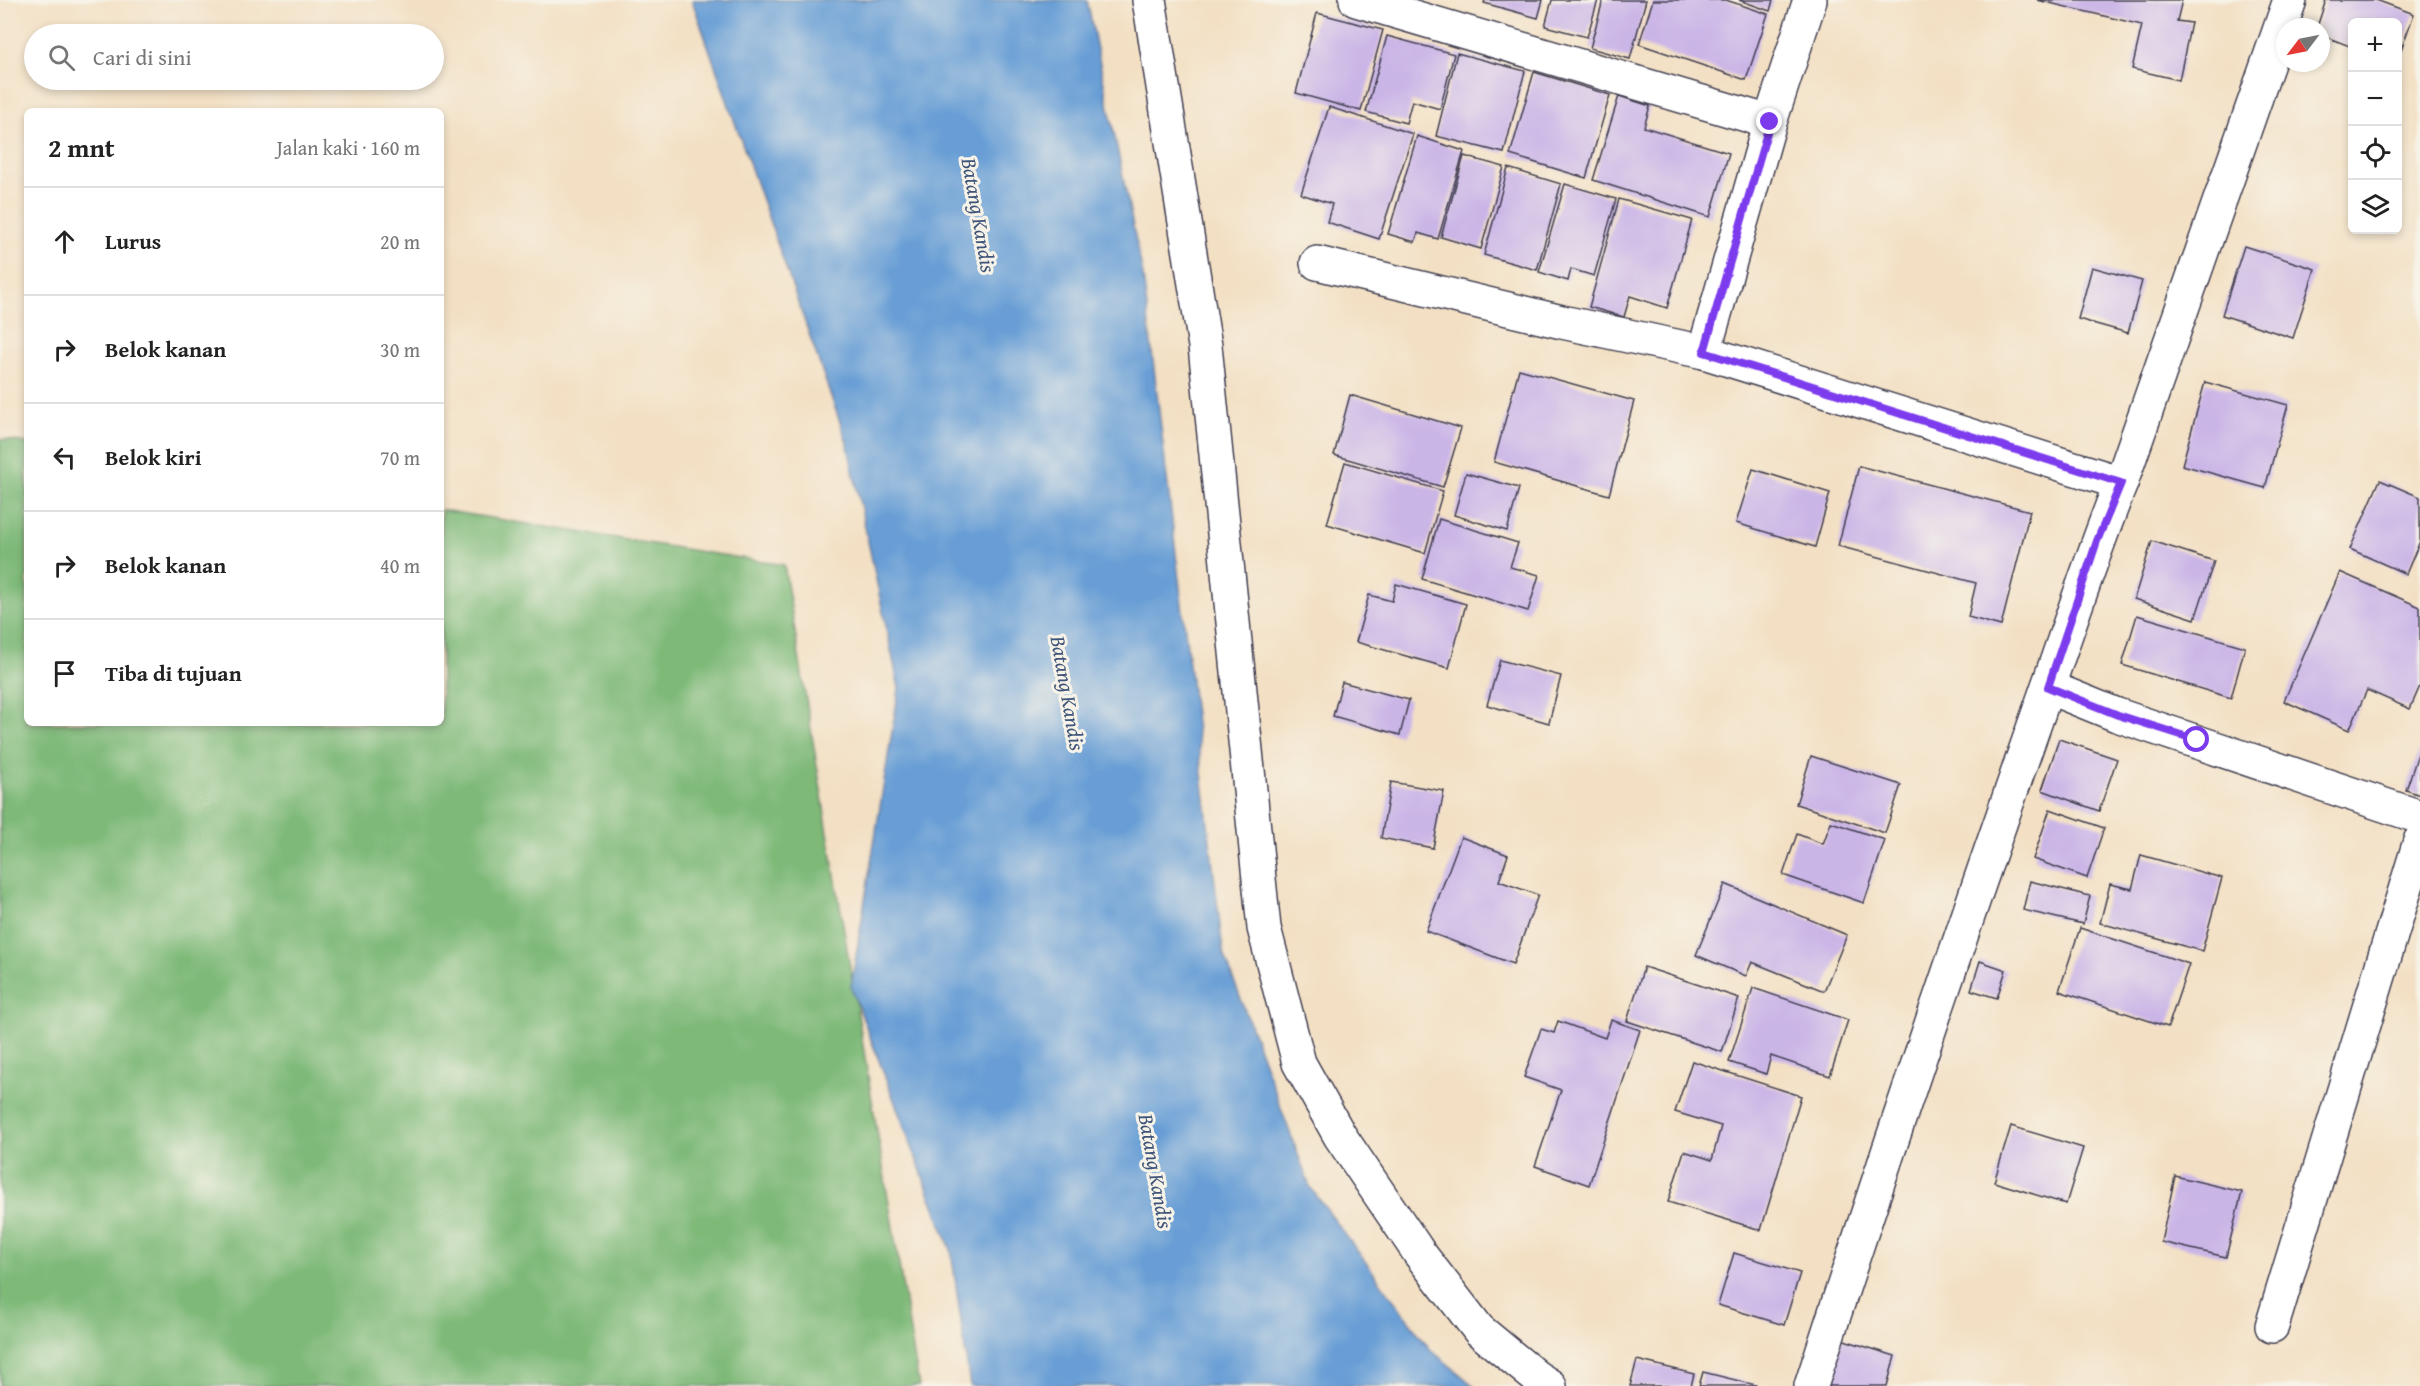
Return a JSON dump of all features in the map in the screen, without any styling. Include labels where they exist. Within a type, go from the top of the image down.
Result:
[{"type":"street","points":[[1149,0],[1205,346],[1264,928],[1299,1063],[1340,1136],[1420,1254],[1479,1330],[1550,1386]]},
{"type":"street","points":[[1356,0],[1770,122]]},
{"type":"street","points":[[1704,352],[1770,122],[1810,0]]},
{"type":"street","points":[[1811,1386],[1893,1133],[2021,758],[2048,687],[2097,541],[2121,483],[2290,0]]},
{"type":"street","points":[[1317,263],[1550,319],[1704,352],[2121,483]]},
{"type":"street","points":[[2048,687],[2118,715],[2420,817]]},
{"type":"street","points":[[2272,1326],[2420,841]]},
{"type":"green space","points":[[0,439],[24,443],[24,726],[444,726],[444,510],[784,565],[919,1386],[0,1386]]},
{"type":"water","name":"Batang Kandis","points":[[692,0],[1087,0],[1143,275],[1223,951],[1310,1187],[1430,1349],[1474,1386],[970,1386],[951,1250],[851,987],[899,688],[847,442]]},
{"type":"building","points":[[1485,0],[1543,0],[1538,18],[1484,3]]},
{"type":"building","points":[[1552,0],[1598,0],[1587,37],[1545,26]]},
{"type":"building","points":[[1603,0],[1646,0],[1630,59],[1590,48]]},
{"type":"building","points":[[1653,0],[1726,0],[1768,14],[1746,80],[1639,44]]},
{"type":"building","points":[[1739,0],[1773,0],[1770,11]]},
{"type":"building","points":[[2037,0],[2182,0],[2177,21],[2191,23],[2179,80],[2132,69],[2142,25]]},
{"type":"building","points":[[2326,0],[2376,0],[2414,14],[2402,47],[2402,18],[2348,18],[2348,45],[2330,38],[2330,18],[2320,18]]},
{"type":"building","points":[[1317,13],[1383,30],[1361,111],[1296,93]]},
{"type":"building","points":[[1387,36],[1454,54],[1440,109],[1412,101],[1406,123],[1366,112]]},
{"type":"building","points":[[1457,53],[1525,71],[1504,153],[1436,136]]},
{"type":"building","points":[[1534,72],[1610,95],[1586,178],[1510,155]]},
{"type":"building","points":[[1619,96],[1650,106],[1644,127],[1729,153],[1710,217],[1593,180]]},
{"type":"building","points":[[1329,107],[1413,134],[1379,239],[1327,222],[1332,204],[1301,194]]},
{"type":"building","points":[[1417,136],[1464,151],[1438,239],[1418,233],[1415,242],[1388,234]]},
{"type":"building","points":[[1464,156],[1504,167],[1481,249],[1441,237]]},
{"type":"building","points":[[1508,168],[1561,184],[1537,270],[1484,255]]},
{"type":"building","points":[[1565,184],[1616,199],[1594,276],[1571,269],[1568,281],[1539,272]]},
{"type":"building","points":[[1619,199],[1692,220],[1667,308],[1630,296],[1624,317],[1589,307]]},
{"type":"building","points":[[2244,246],[2315,269],[2293,338],[2222,315]]},
{"type":"building","points":[[2092,267],[2142,281],[2128,333],[2078,319]]},
{"type":"building","points":[[1519,369],[1634,401],[1609,495],[1494,462]]},
{"type":"building","points":[[2205,382],[2288,405],[2265,488],[2182,465]]},
{"type":"building","points":[[1350,395],[1461,428],[1443,487],[1334,455]]},
{"type":"building","points":[[1345,462],[1443,491],[1425,553],[1327,524]]},
{"type":"building","points":[[1859,466],[2030,511],[2001,626],[1968,617],[1976,583],[1838,546]]},
{"type":"building","points":[[1753,469],[1830,493],[1815,547],[1736,523]]},
{"type":"building","points":[[1466,473],[1519,488],[1507,531],[1454,515]]},
{"type":"building","points":[[2380,480],[2420,497],[2420,541],[2406,574],[2350,549]]},
{"type":"building","points":[[1439,519],[1518,543],[1510,567],[1539,575],[1528,611],[1422,579]]},
{"type":"building","points":[[2152,541],[2214,561],[2195,619],[2134,599]]},
{"type":"building","points":[[2340,572],[2420,607],[2420,686],[2410,709],[2367,690],[2349,730],[2284,701]]},
{"type":"building","points":[[1396,584],[1466,604],[1449,668],[1356,642],[1369,595],[1392,601]]},
{"type":"building","points":[[2137,615],[2245,647],[2231,698],[2122,665]]},
{"type":"building","points":[[1500,660],[1561,676],[1549,723],[1487,705]]},
{"type":"building","points":[[1342,682],[1409,700],[1400,735],[1333,716]]},
{"type":"building","points":[[2059,739],[2117,759],[2099,811],[2042,790]]},
{"type":"building","points":[[2420,748],[2420,795],[2406,790]]},
{"type":"building","points":[[1811,756],[1901,785],[1885,833],[1796,804]]},
{"type":"building","points":[[1391,782],[1444,791],[1433,848],[1381,838]]},
{"type":"building","points":[[2050,809],[2104,828],[2087,878],[2033,859]]},
{"type":"building","points":[[1831,822],[1885,840],[1864,903],[1783,875],[1797,834],[1823,844]]},
{"type":"building","points":[[1461,837],[1508,855],[1499,881],[1538,895],[1513,964],[1426,931]]},
{"type":"building","points":[[2141,855],[2222,878],[2202,951],[2100,923],[2110,884],[2132,889]]},
{"type":"building","points":[[2030,881],[2090,896],[2083,924],[2023,910]]},
{"type":"building","points":[[1725,884],[1847,935],[1824,991],[1752,962],[1746,976],[1696,955]]},
{"type":"building","points":[[2080,928],[2189,964],[2168,1027],[2059,991]]},
{"type":"building","points":[[1980,961],[2006,970],[1997,998],[1971,990]]},
{"type":"building","points":[[1644,967],[1739,998],[1722,1052],[1627,1021]]},
{"type":"building","points":[[1753,988],[1848,1020],[1830,1076],[1771,1056],[1766,1074],[1729,1062]]},
{"type":"building","points":[[1611,1020],[1640,1030],[1589,1185],[1535,1166],[1561,1090],[1524,1077],[1541,1029],[1554,1033],[1558,1021],[1605,1038]]},
{"type":"building","points":[[1692,1061],[1801,1096],[1761,1230],[1668,1202],[1684,1151],[1712,1160],[1721,1126],[1675,1112]]},
{"type":"building","points":[[2011,1126],[2083,1148],[2066,1204],[1994,1182]]},
{"type":"building","points":[[2175,1176],[2242,1192],[2226,1257],[2161,1242]]},
{"type":"building","points":[[1734,1253],[1800,1273],[1784,1325],[1718,1305]]},
{"type":"building","points":[[1841,1339],[1895,1356],[1887,1386],[1827,1386]]},
{"type":"building","points":[[1637,1360],[1694,1374],[1691,1386],[1630,1386]]},
{"type":"building","points":[[1703,1372],[1756,1385],[1756,1386],[1699,1386]]},
{"type":"route","points":[[1770,122],[1704,352],[2121,483],[2097,541],[2048,687],[2118,715],[2197,740]]}]
